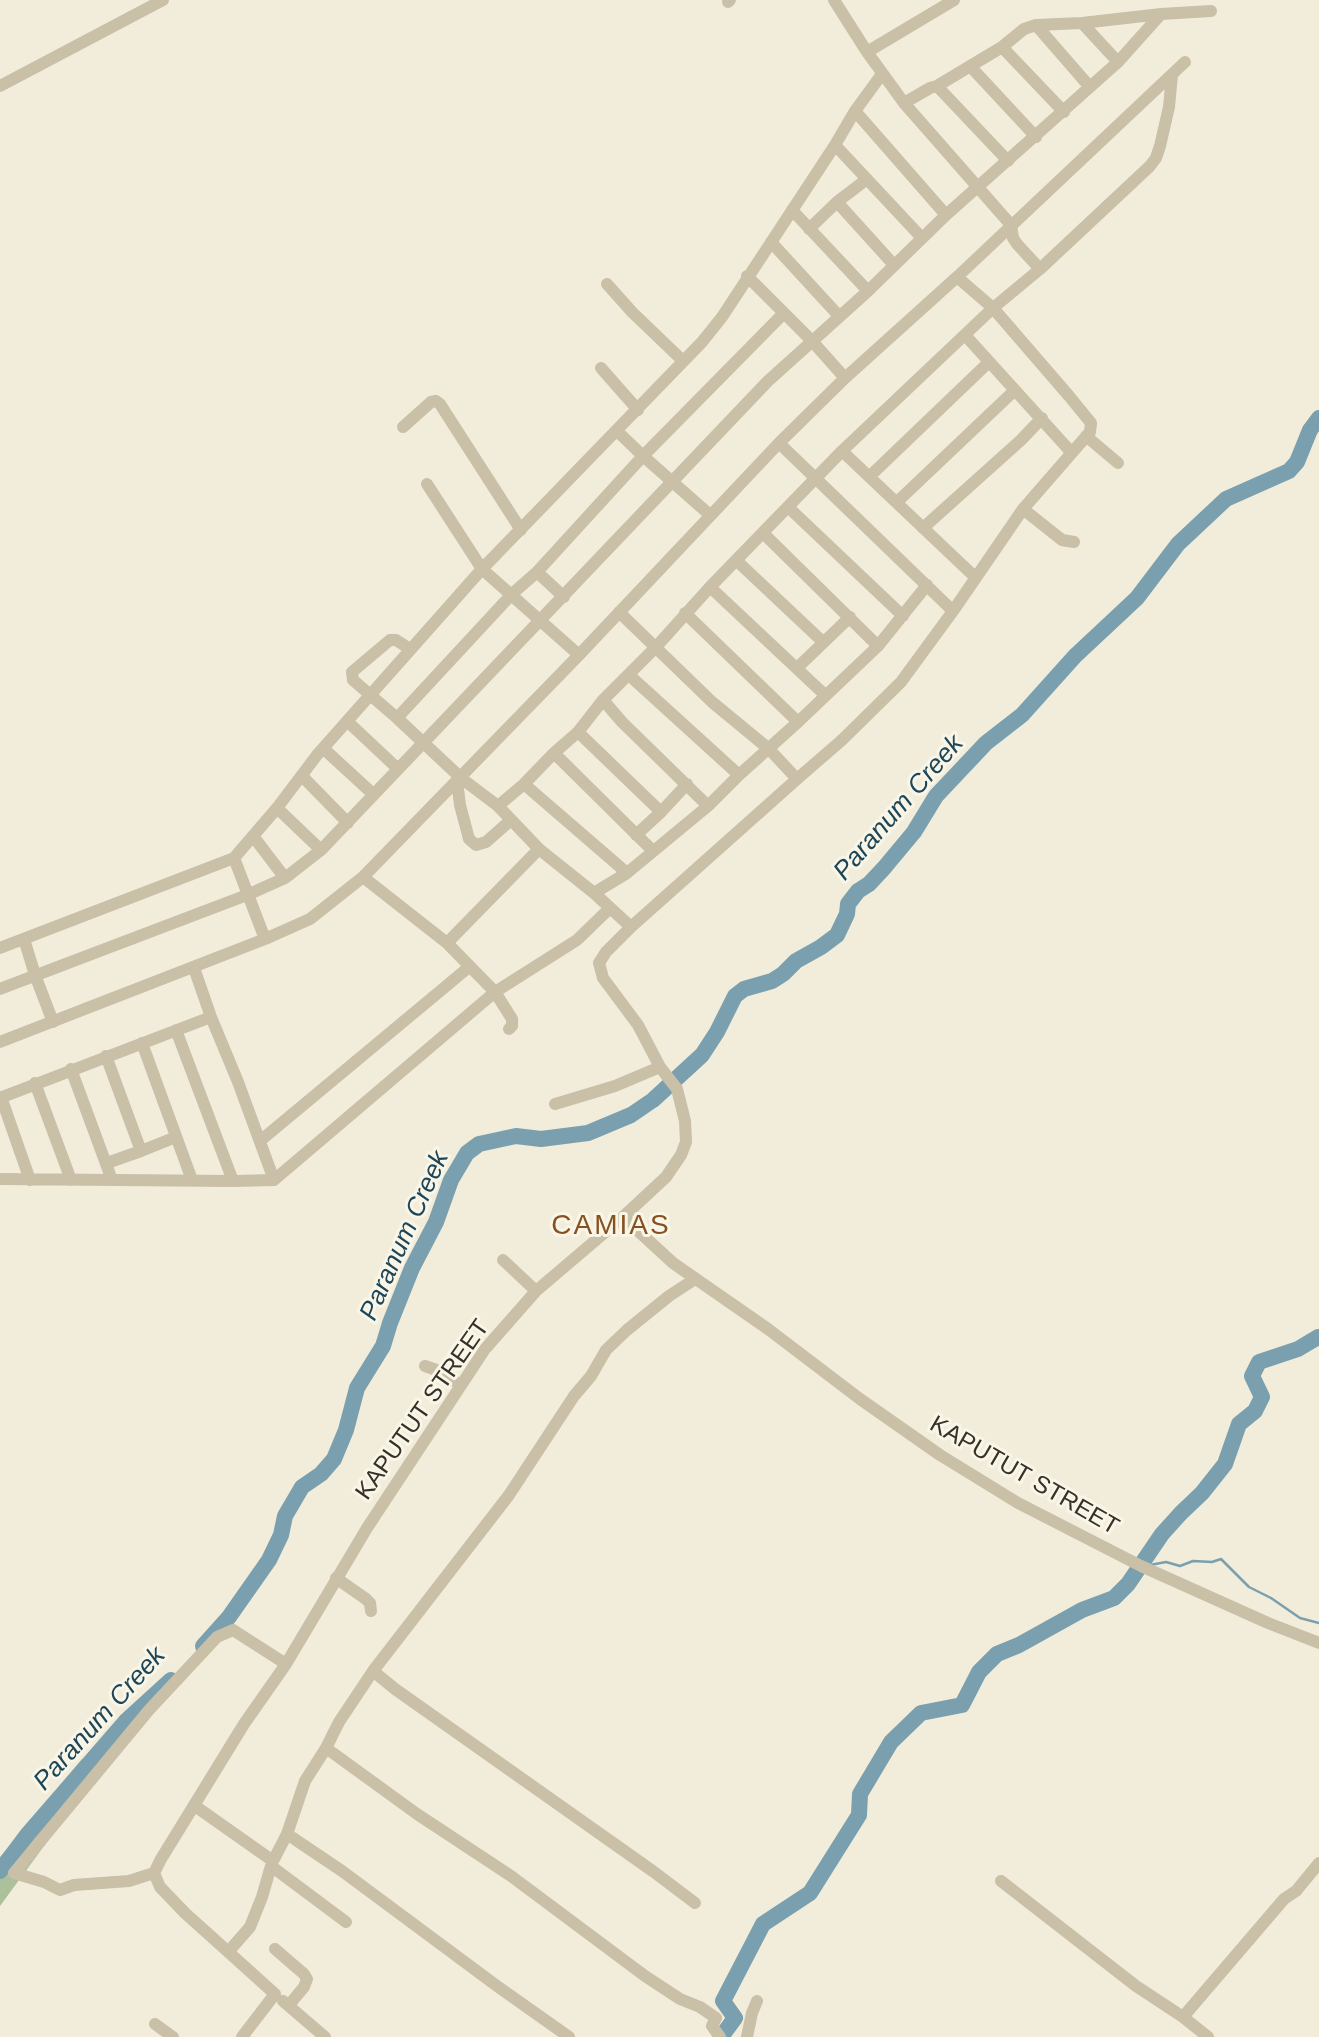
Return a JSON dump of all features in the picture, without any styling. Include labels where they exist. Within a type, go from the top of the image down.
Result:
[{"type":"street","points":[[0,86],[163,0]]},
{"type":"street","points":[[834,0],[904,103],[1011,225],[1013,238],[1040,269]]},
{"type":"street","points":[[867,52],[954,0]]},
{"type":"street","points":[[904,103],[1002,47],[1024,29],[1036,25],[1211,11]]},
{"type":"street","points":[[0,989],[247,895],[285,878],[321,850],[768,381],[946,215],[1118,62],[1161,13]]},
{"type":"street","points":[[1083,23],[1118,62]]},
{"type":"street","points":[[1036,25],[1089,86]]},
{"type":"street","points":[[1002,47],[1064,111]]},
{"type":"street","points":[[0,1042],[194,968],[310,919],[363,877],[579,655],[779,443],[845,378],[1185,62]]},
{"type":"street","points":[[970,66],[1036,136]]},
{"type":"street","points":[[0,948],[234,858],[277,808],[317,755],[482,569],[702,342],[722,317],[855,111],[882,74]]},
{"type":"street","points":[[498,806],[578,732],[603,701],[685,613],[842,451],[993,308],[1040,269],[1150,166],[1156,159],[1169,107],[1172,75]]},
{"type":"street","points":[[937,86],[1008,161]]},
{"type":"street","points":[[855,111],[946,215]]},
{"type":"street","points":[[835,145],[922,238]]},
{"type":"street","points":[[809,229],[837,202],[867,179]]},
{"type":"street","points":[[837,202],[894,265]]},
{"type":"street","points":[[792,210],[867,291]]},
{"type":"street","points":[[771,242],[839,316]]},
{"type":"street","points":[[747,276],[845,378]]},
{"type":"street","points":[[623,1217],[666,1177],[681,1155],[686,1142],[685,1121],[677,1089],[638,1026],[603,978],[599,963],[631,927],[842,740],[901,682],[1023,509],[1090,432],[1091,423],[993,308],[957,276]]},
{"type":"street","points":[[607,284],[682,360]]},
{"type":"street","points":[[397,718],[512,594],[537,572],[643,456],[784,313]]},
{"type":"street","points":[[965,335],[1071,452]]},
{"type":"street","points":[[870,476],[989,362]]},
{"type":"street","points":[[601,368],[638,410]]},
{"type":"street","points":[[897,502],[1015,390]]},
{"type":"street","points":[[403,427],[431,402],[440,404],[521,530]]},
{"type":"street","points":[[923,528],[1042,418]]},
{"type":"street","points":[[617,431],[710,515]]},
{"type":"street","points":[[1086,436],[1118,463]]},
{"type":"street","points":[[779,443],[953,611]]},
{"type":"street","points":[[842,451],[976,578]]},
{"type":"street","points":[[427,484],[482,569],[579,655]]},
{"type":"street","points":[[788,507],[903,616]]},
{"type":"street","points":[[1023,509],[1062,540],[1074,542]]},
{"type":"street","points":[[763,533],[877,646]]},
{"type":"street","points":[[737,561],[823,642]]},
{"type":"street","points":[[537,572],[564,597]]},
{"type":"street","points":[[594,893],[627,873],[708,806],[877,646],[927,585]]},
{"type":"street","points":[[710,587],[825,695]]},
{"type":"street","points":[[619,612],[712,702],[769,749],[797,779]]},
{"type":"street","points":[[685,613],[798,722]]},
{"type":"street","points":[[797,668],[850,617]]},
{"type":"street","points":[[410,649],[396,640],[390,640],[352,672],[353,680],[397,718],[459,780],[498,806],[539,849],[631,927]]},
{"type":"street","points":[[629,675],[739,775]]},
{"type":"street","points":[[603,701],[708,806]]},
{"type":"street","points":[[347,721],[397,768]]},
{"type":"street","points":[[578,732],[661,812]]},
{"type":"street","points":[[324,749],[373,794]]},
{"type":"street","points":[[554,753],[653,851]]},
{"type":"street","points":[[302,776],[348,823]]},
{"type":"street","points":[[459,780],[460,805],[469,839],[476,845],[486,842],[511,820]]},
{"type":"street","points":[[524,784],[627,873]]},
{"type":"street","points":[[636,835],[687,784]]},
{"type":"street","points":[[277,808],[321,850]]},
{"type":"street","points":[[253,836],[285,878]]},
{"type":"street","points":[[447,943],[539,849]]},
{"type":"street","points":[[234,858],[265,939]]},
{"type":"street","points":[[363,877],[447,943],[495,992],[512,1019],[509,1030]]},
{"type":"street","points":[[0,1179],[274,1180],[495,992],[577,940],[610,908]]},
{"type":"street","points":[[24,939],[53,1022]]},
{"type":"street","points":[[260,1141],[468,967]]},
{"type":"street","points":[[194,968],[274,1180]]},
{"type":"street","points":[[30,1180],[0,1098],[211,1017]]},
{"type":"street","points":[[176,1030],[233,1181]]},
{"type":"street","points":[[142,1043],[192,1180]]},
{"type":"street","points":[[106,1056],[141,1152]]},
{"type":"street","points":[[71,1069],[112,1180]]},
{"type":"street","points":[[555,1104],[663,1070]]},
{"type":"street","points":[[35,1083],[71,1180]]},
{"type":"street","points":[[107,1163],[176,1137]]},
{"type":"street","name":"KAPUTUT STREET","points":[[154,1873],[244,1724],[286,1664],[337,1578],[485,1349],[537,1291],[623,1217],[673,1263],[768,1329],[860,1399],[1018,1503],[1149,1570],[1319,1643]]},
{"type":"street","points":[[503,1260],[537,1291]]},
{"type":"street","points":[[229,1951],[250,1927],[305,1781],[339,1722],[373,1671],[509,1495],[606,1350],[626,1329],[695,1279]]},
{"type":"street","points":[[425,1366],[442,1372],[460,1385]]},
{"type":"street","points":[[337,1578],[366,1599],[370,1603],[371,1611]]},
{"type":"street","points":[[286,1664],[233,1630],[217,1637],[149,1710],[14,1873],[60,1890],[74,1885],[129,1881],[154,1873],[160,1887],[325,2037]]},
{"type":"street","points":[[373,1671],[695,1902]]},
{"type":"street","points":[[326,1748],[417,1814],[511,1876],[645,1976],[716,2018],[712,2026],[719,2037]]},
{"type":"street","points":[[195,1806],[346,1922]]},
{"type":"street","points":[[287,1834],[342,1871],[569,2037]]},
{"type":"street","points":[[1183,2017],[1276,1908],[1296,1891],[1319,1863]]},
{"type":"street","points":[[1001,1881],[1136,1986],[1208,2037]]},
{"type":"street","points":[[275,1949],[307,1979],[289,2005]]},
{"type":"street","points":[[242,2037],[275,1994]]},
{"type":"street","points":[[747,2037],[757,2001]]},
{"type":"street","points":[[155,2024],[173,2037]]},
{"type":"green space","points":[[82,1759],[105,1763],[0,1906],[0,1857]]},
{"type":"waterway","name":"Paranum Creek","points":[[203,1646],[229,1617],[269,1560],[281,1535],[285,1516],[302,1487],[321,1474],[334,1459],[346,1430],[357,1388],[383,1346],[412,1268],[436,1222],[451,1180],[467,1153],[479,1144],[516,1136],[541,1139],[588,1133],[631,1115],[653,1100],[702,1055],[735,996],[744,989],[772,981],[796,961],[837,935],[847,914],[848,904],[858,891],[884,868],[914,832],[936,796],[986,743],[1022,715],[1075,656],[1137,598],[1178,544],[1226,499],[1289,471],[1297,462],[1310,430],[1319,418]]},
{"type":"waterway","points":[[721,2037],[735,2018],[723,2001],[763,1924],[810,1893],[859,1815],[860,1794],[891,1742],[921,1713],[962,1705],[979,1672],[997,1654],[1019,1645],[1082,1610],[1114,1598],[1128,1584],[1162,1534],[1202,1493],[1225,1464],[1239,1424],[1255,1411],[1262,1397],[1252,1376],[1259,1362],[1298,1349],[1318,1337]]},
{"type":"waterway","points":[[1150,1565],[1166,1562],[1180,1566],[1193,1561],[1212,1562],[1221,1559],[1249,1587],[1300,1618],[1319,1623]]},
{"type":"waterway","name":"Paranum Creek","points":[[0,1871],[27,1835],[126,1721],[171,1680]]},
{"type":"district","name":"CAMIAS","points":[[611,1226]]}]
